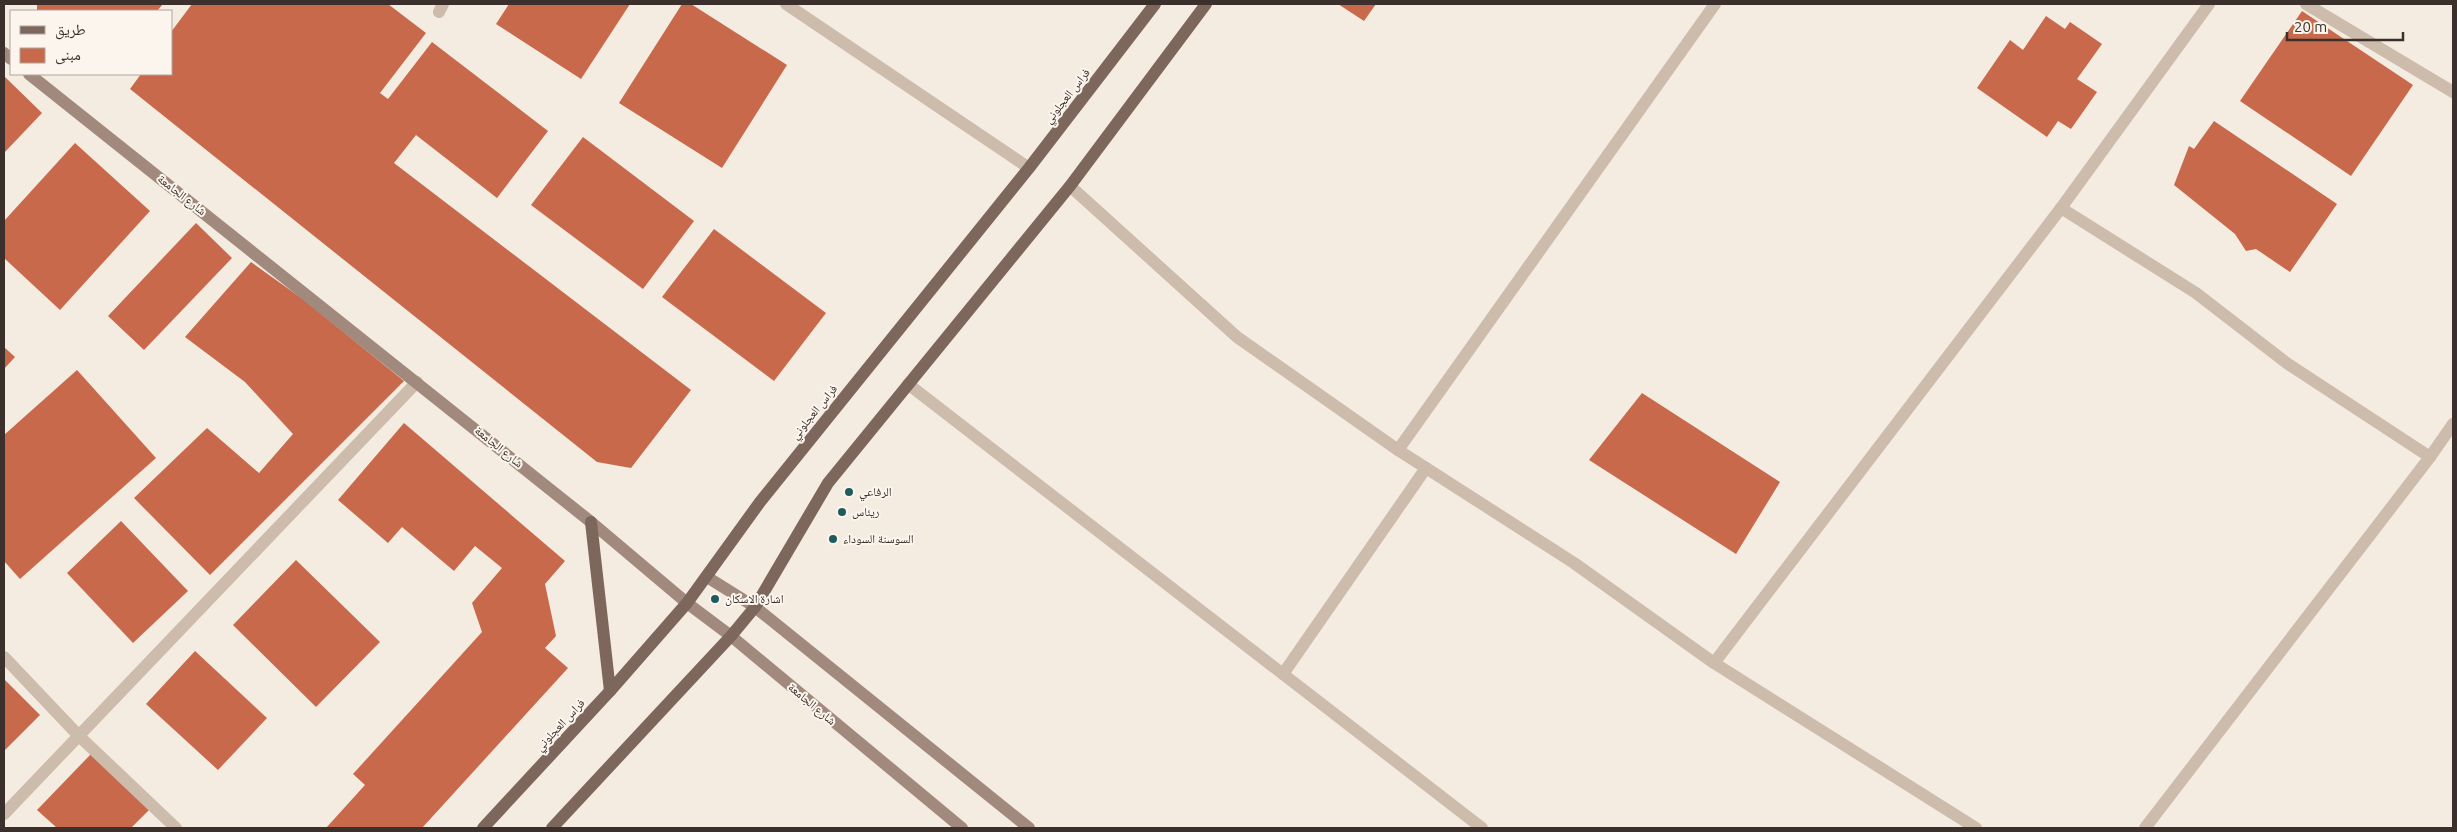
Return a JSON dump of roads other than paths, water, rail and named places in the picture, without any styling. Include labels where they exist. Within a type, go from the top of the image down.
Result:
[{"type":"main road","name":"فراس العجلوني","points":[[483,828],[610,691],[687,603],[760,502],[1029,168],[1156,4]]},
{"type":"main road","points":[[552,828],[731,636],[755,607],[828,484],[1070,186],[1206,4]]},
{"type":"main road","name":"شارع الجامعة","points":[[30,75],[591,522],[962,828]]},
{"type":"main road","points":[[591,522],[610,691]]},
{"type":"main road","points":[[707,577],[755,607],[1029,828]]},
{"type":"street","points":[[786,4],[1029,168]]},
{"type":"street","points":[[1398,450],[1715,4]]},
{"type":"street","points":[[1714,663],[2061,208],[2209,4]]},
{"type":"street","points":[[2306,4],[2453,92]]},
{"type":"street","points":[[1070,186],[1237,337],[1398,450],[1574,563],[1714,663],[1976,828]]},
{"type":"street","points":[[2061,208],[2196,293],[2288,364],[2430,457]]},
{"type":"street","points":[[4,814],[417,382]]},
{"type":"street","points":[[908,384],[1482,828]]},
{"type":"street","points":[[2145,828],[2430,457],[2453,424]]},
{"type":"street","points":[[1283,674],[1426,468]]},
{"type":"street","points":[[4,657],[78,736],[176,828]]},
{"type":"place","name":"الرفاعي","points":[[849,492]]},
{"type":"place","name":"ريئاس","points":[[842,512]]},
{"type":"place","name":"السوسنة السوداء","points":[[833,539]]},
{"type":"place","name":"اشارة الاسكان","points":[[715,599]]}]
